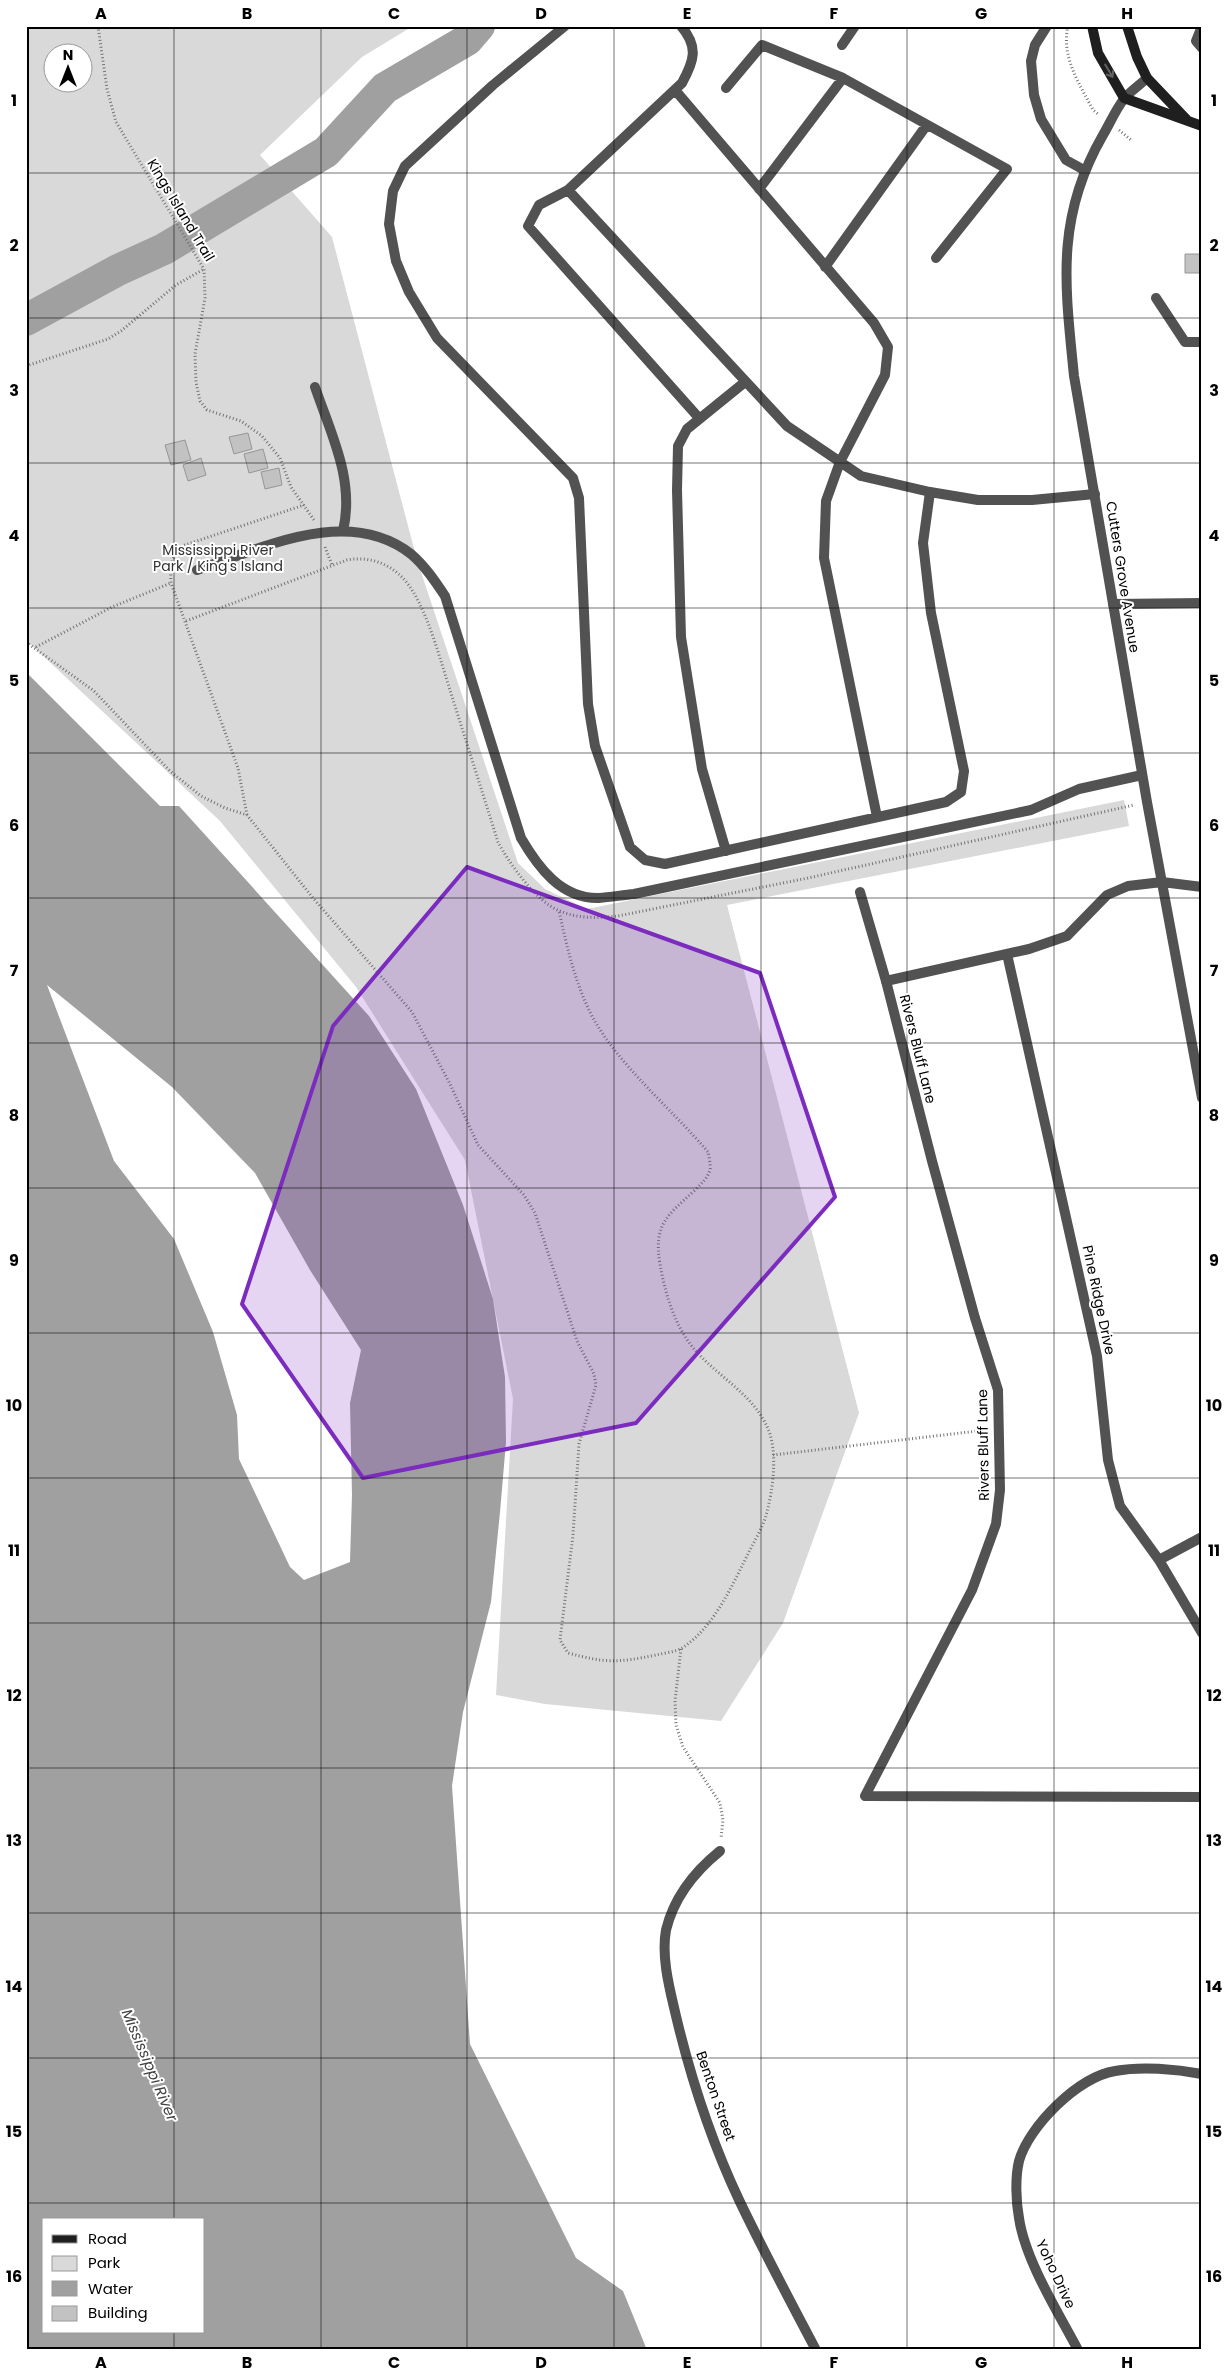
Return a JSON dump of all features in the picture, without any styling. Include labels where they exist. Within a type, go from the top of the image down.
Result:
[{"type":"main road","points":[[1092,26],[1098,53],[1124,98],[1202,126]]},
{"type":"main road","points":[[1126,26],[1137,58],[1147,78],[1189,122]]},
{"type":"street","points":[[565,26],[493,85],[405,166],[393,191],[389,224],[396,260],[408,292],[437,338],[573,478],[579,498],[588,704],[595,746],[630,847],[645,860],[665,864],[726,851],[946,802],[960,792],[964,771],[931,613],[923,543],[930,492]]},
{"type":"street","points":[[680,26],[686,32],[694,52],[693,63],[682,83],[568,190],[538,205],[528,226],[699,418]]},
{"type":"street","points":[[842,45],[855,26]]},
{"type":"street","points":[[1047,26],[1035,45],[1031,61],[1034,95],[1040,119],[1066,160],[1084,170]]},
{"type":"street","points":[[1202,26],[1196,41],[1202,48]]},
{"type":"street","points":[[726,88],[762,45],[843,78],[926,126],[1007,169],[936,258]]},
{"type":"street","points":[[760,189],[843,78]]},
{"type":"street","name":"Cutters Grove Avenue","points":[[1147,78],[1124,98],[1084,170],[1068,228],[1068,319],[1074,376],[1142,775],[1162,882],[1196,1042],[1202,1098]]},
{"type":"street","points":[[675,90],[874,323],[888,347],[885,375],[840,462],[826,501],[824,558],[877,817]]},
{"type":"street","points":[[825,267],[926,126]]},
{"type":"street","points":[[568,190],[787,426],[861,476],[930,492],[987,500],[1032,500],[1095,494]]},
{"type":"street","points":[[1156,298],[1185,342],[1202,342]]},
{"type":"street","points":[[726,851],[702,768],[681,637],[677,490],[678,446],[687,430],[699,418],[745,382]]},
{"type":"street","points":[[315,387],[348,490],[348,510],[343,531]]},
{"type":"street","points":[[197,570],[320,532],[343,531],[384,539],[411,554],[430,573],[445,596],[521,838],[536,864],[552,880],[574,893],[598,898],[634,894],[1031,810],[1079,789],[1142,775]]},
{"type":"street","points":[[1113,604],[1202,603]]},
{"type":"street","name":"Rivers Bluff Lane","points":[[1202,887],[1162,882],[1128,886],[1107,895],[1067,936],[1007,954],[886,981],[934,1170],[975,1318],[998,1390],[1000,1490],[996,1524],[972,1590],[865,1796],[1202,1797]]},
{"type":"street","points":[[860,892],[886,981]]},
{"type":"street","name":"Pine Ridge Drive","points":[[1007,954],[1097,1356],[1108,1460],[1120,1506],[1159,1560],[1202,1633]]},
{"type":"street","points":[[1159,1560],[1202,1538]]},
{"type":"street","name":"Benton Street","points":[[720,1851],[702,1865],[688,1882],[675,1905],[666,1931],[665,1960],[673,2000],[700,2099],[739,2200],[816,2350]]},
{"type":"street","name":"Yoho Drive","points":[[1078,2350],[1033,2264],[1019,2219],[1019,2161],[1040,2122],[1085,2081],[1114,2071],[1178,2069],[1202,2074]]},
{"type":"path","name":"Kings Island Trail","points":[[98,26],[110,108],[128,143],[204,269],[205,298],[198,330],[195,368],[200,401],[206,410],[242,421],[262,436],[280,458],[291,487],[304,505]]},
{"type":"path","points":[[1068,26],[1066,36],[1067,55],[1072,71],[1093,110]]},
{"type":"path","points":[[26,366],[108,339],[121,331],[176,285],[204,269]]},
{"type":"path","points":[[332,565],[320,532],[304,505],[182,546],[176,551],[170,569],[171,582],[238,768],[247,815],[313,898],[412,1012],[450,1084],[478,1145],[524,1195],[541,1229],[577,1341],[594,1374],[596,1385],[579,1444],[573,1535],[561,1626],[562,1646],[568,1652],[596,1660],[623,1662],[680,1649],[710,1620],[758,1534],[767,1514],[773,1478],[773,1446],[763,1416],[749,1400],[695,1351],[677,1321],[664,1284],[658,1242],[661,1227],[667,1216],[705,1181],[711,1168],[708,1152],[620,1056],[596,1023],[573,970],[559,911]]},
{"type":"path","points":[[186,621],[286,585],[332,565],[359,558],[380,562],[403,579],[412,590],[436,646],[498,842],[516,873],[559,911],[594,918],[618,916],[808,878],[1147,802]]},
{"type":"path","points":[[36,648],[112,607],[171,582]]},
{"type":"path","points":[[26,642],[94,691],[170,771],[200,796],[225,808],[247,815]]},
{"type":"path","points":[[773,1455],[911,1441],[999,1429]]},
{"type":"path","points":[[680,1649],[675,1701],[676,1725],[683,1747],[720,1803],[723,1820],[720,1851]]},
{"type":"highlighted area","points":[[467,867],[760,973],[835,1197],[636,1423],[363,1478],[242,1304],[333,1026]]},
{"type":"green space","name":"Mississippi River Park / King's Island","points":[[26,26],[413,26],[362,57],[260,155],[332,237],[417,560],[518,863],[545,889],[587,909],[1124,800],[1129,826],[727,905],[859,1413],[783,1623],[721,1721],[545,1704],[496,1695],[513,1399],[465,1160],[356,987],[220,821],[26,640]]},
{"type":"water","name":"Mississippi River","points":[[26,672],[160,806],[179,806],[369,1016],[416,1089],[463,1205],[493,1299],[505,1377],[506,1442],[491,1602],[463,1712],[452,1786],[470,2044],[576,2258],[623,2291],[647,2350],[26,2350]],"holes":[[[47,985],[172,1087],[255,1173],[310,1270],[361,1350],[350,1403],[352,1495],[350,1562],[304,1580],[290,1567],[239,1459],[237,1415],[213,1332],[174,1239],[114,1161]]]},
{"type":"building","points":[[1185,254],[1202,254],[1202,273],[1185,273]]},
{"type":"building","points":[[248,433],[252,449],[234,454],[229,437]]},
{"type":"building","points":[[185,440],[191,460],[171,465],[165,445]]},
{"type":"building","points":[[263,449],[268,468],[249,473],[244,454]]},
{"type":"building","points":[[201,458],[206,475],[188,481],[183,465]]},
{"type":"building","points":[[279,468],[282,485],[265,489],[261,472]]},
{"type":"waterway","points":[[26,320],[118,270],[164,249],[326,152],[385,88],[467,40],[479,26]]}]
